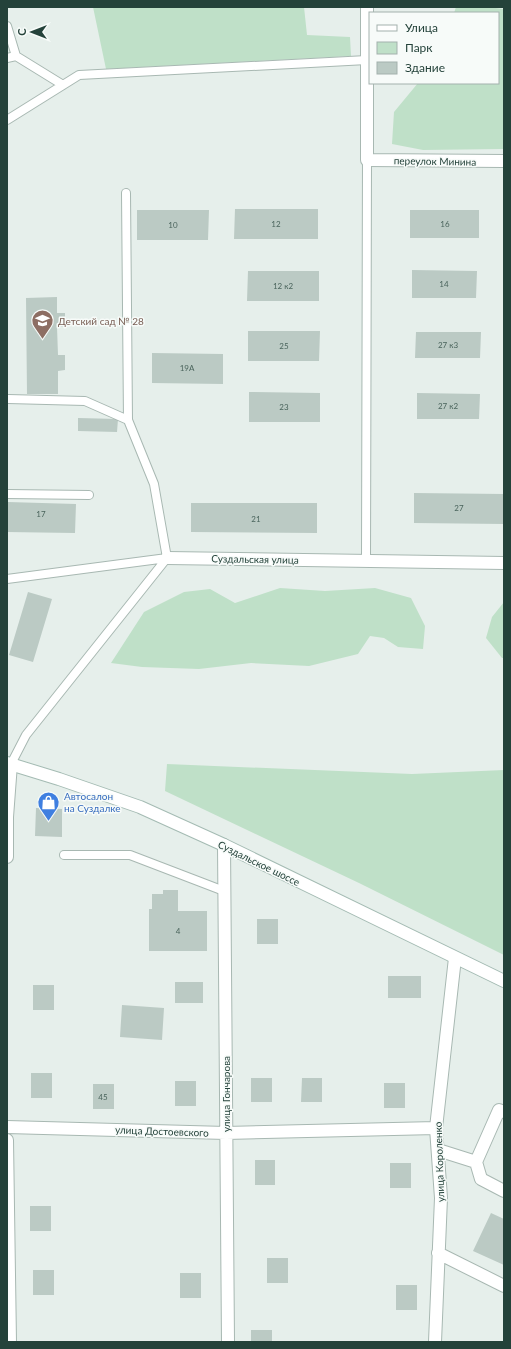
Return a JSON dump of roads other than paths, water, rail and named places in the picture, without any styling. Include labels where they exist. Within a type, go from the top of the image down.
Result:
[{"type":"street","points":[[366,160],[367,7]]},
{"type":"street","name":"переулок Минина","points":[[366,160],[504,162]]},
{"type":"street","name":"Суздальская улица","points":[[167,558],[504,563]]},
{"type":"street","points":[[7,857],[9,764]]},
{"type":"street","name":"Суздальское шоссе","points":[[9,764],[59,778],[140,807],[224,845],[504,981]]},
{"type":"street","name":"улица Гончарова","points":[[224,845],[228,1342]]},
{"type":"street","name":"улица Короленко","points":[[435,1342],[441,1198],[436,1128],[455,958]]},
{"type":"street","points":[[504,1112],[499,1110],[476,1162],[481,1180],[504,1191]]},
{"type":"street","name":"улица Достоевского","points":[[7,1127],[226,1134],[436,1128]]},
{"type":"street","points":[[7,1140],[10,1342]]},
{"type":"street","points":[[438,1150],[476,1162]]},
{"type":"street","points":[[438,1253],[504,1286]]},
{"type":"lane","points":[[7,26],[16,56],[63,85]]},
{"type":"lane","points":[[7,58],[16,56]]},
{"type":"lane","points":[[7,120],[79,75],[366,60]]},
{"type":"lane","points":[[366,160],[366,561]]},
{"type":"lane","points":[[9,764],[26,735],[167,558],[154,484],[128,420],[126,193]]},
{"type":"lane","points":[[8,399],[85,400],[128,420]]},
{"type":"lane","points":[[7,494],[89,495]]},
{"type":"lane","name":"Суздальская улица","points":[[7,579],[167,558]]},
{"type":"lane","points":[[64,855],[130,855],[224,891]]},
{"type":"place","name":"Детский сад № 28","points":[[42,340]]},
{"type":"place","name":"Автосалон на Суздалке","points":[[49,822]]}]
